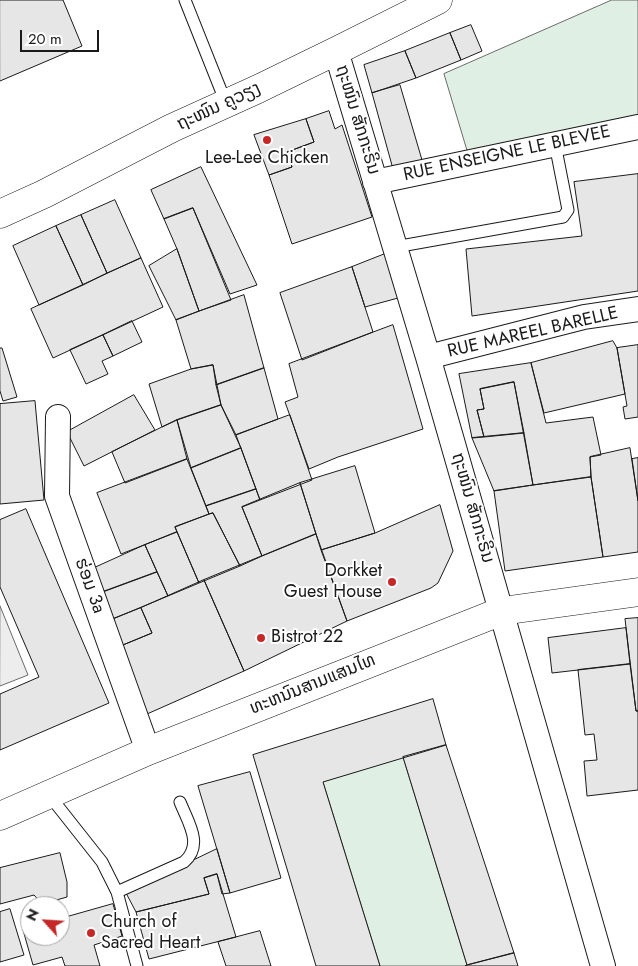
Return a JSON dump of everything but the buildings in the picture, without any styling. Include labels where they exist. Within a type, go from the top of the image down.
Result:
[{"type":"main road","name":"ຖະໜົນ ຄູວຽງ","points":[[0,214],[44,194],[172,128],[336,51],[438,0]]},
{"type":"main road","name":"ທະຫນົນສາມແສນໄທ","points":[[0,816],[148,751],[502,611],[638,592]]},
{"type":"street","name":"ຖະໜົນ ສັກກະຣິນ","points":[[336,51],[428,357],[603,966]]},
{"type":"street","name":"RUE ENSEIGNE LE BLEVEE","points":[[376,182],[638,126]]},
{"type":"street","name":"RUE MAREEL BARELLE","points":[[428,357],[584,317],[638,309]]},
{"type":"street","name":"ຮ່ອມ 3a","points":[[58,417],[57,496],[148,751]]},
{"type":"lane","points":[[185,0],[226,103]]},
{"type":"lane","points":[[395,247],[563,217],[568,210],[555,144]]},
{"type":"lane","points":[[49,795],[102,862],[117,892],[137,966]]},
{"type":"lane","points":[[117,892],[184,862],[192,856],[194,840],[180,802]]},
{"type":"green space","points":[[612,0],[638,0],[638,117],[469,157],[444,74]]},
{"type":"green space","points":[[403,757],[467,965],[465,966],[380,966],[323,782]]},
{"type":"shaded area","points":[[0,606],[28,675],[0,686]]},
{"type":"place","name":"Lee-Lee Chicken","points":[[267,140]]},
{"type":"place","name":"Dorkket Guest House","points":[[392,582]]},
{"type":"place","name":"Bistrot 22","points":[[261,638]]},
{"type":"place","name":"Church of Sacred Heart","points":[[91,933]]}]
